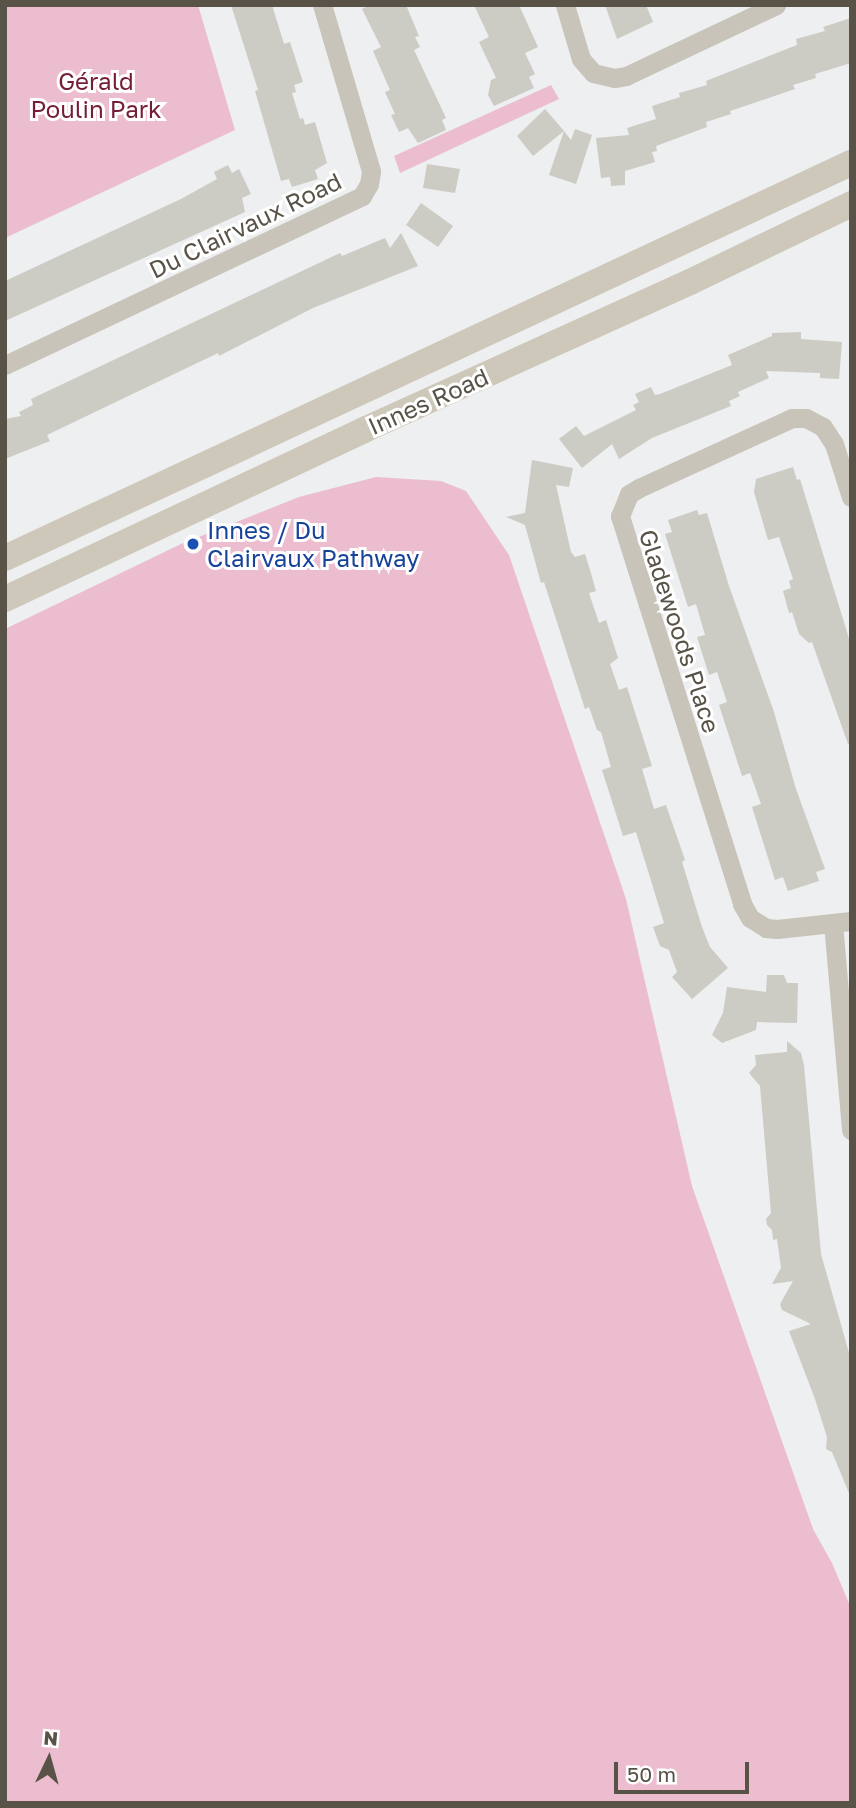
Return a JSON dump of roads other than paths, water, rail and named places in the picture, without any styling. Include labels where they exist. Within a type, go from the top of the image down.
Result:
[{"type":"main road","name":"Innes Road","points":[[5,558],[851,163]]},
{"type":"main road","name":"Innes Road","points":[[5,599],[378,423],[690,282],[851,204]]},
{"type":"street","name":"Du Clairvaux Road","points":[[5,365],[362,196],[369,184],[371,170],[322,5]]},
{"type":"street","points":[[565,5],[581,60],[593,73],[614,78],[626,76],[776,5]]},
{"type":"street","name":"Gladewoods Place","points":[[842,922],[766,928],[750,918],[742,904],[620,516],[629,494],[639,488],[792,418],[806,418],[823,427],[834,444],[851,497]]},
{"type":"street","points":[[842,922],[851,1130]]},
{"type":"place","name":"Innes / Du Clairvaux Pathway","points":[[193,544]]},
{"type":"park label","name":"Gérald Poulin Park","points":[[96,95]]}]
